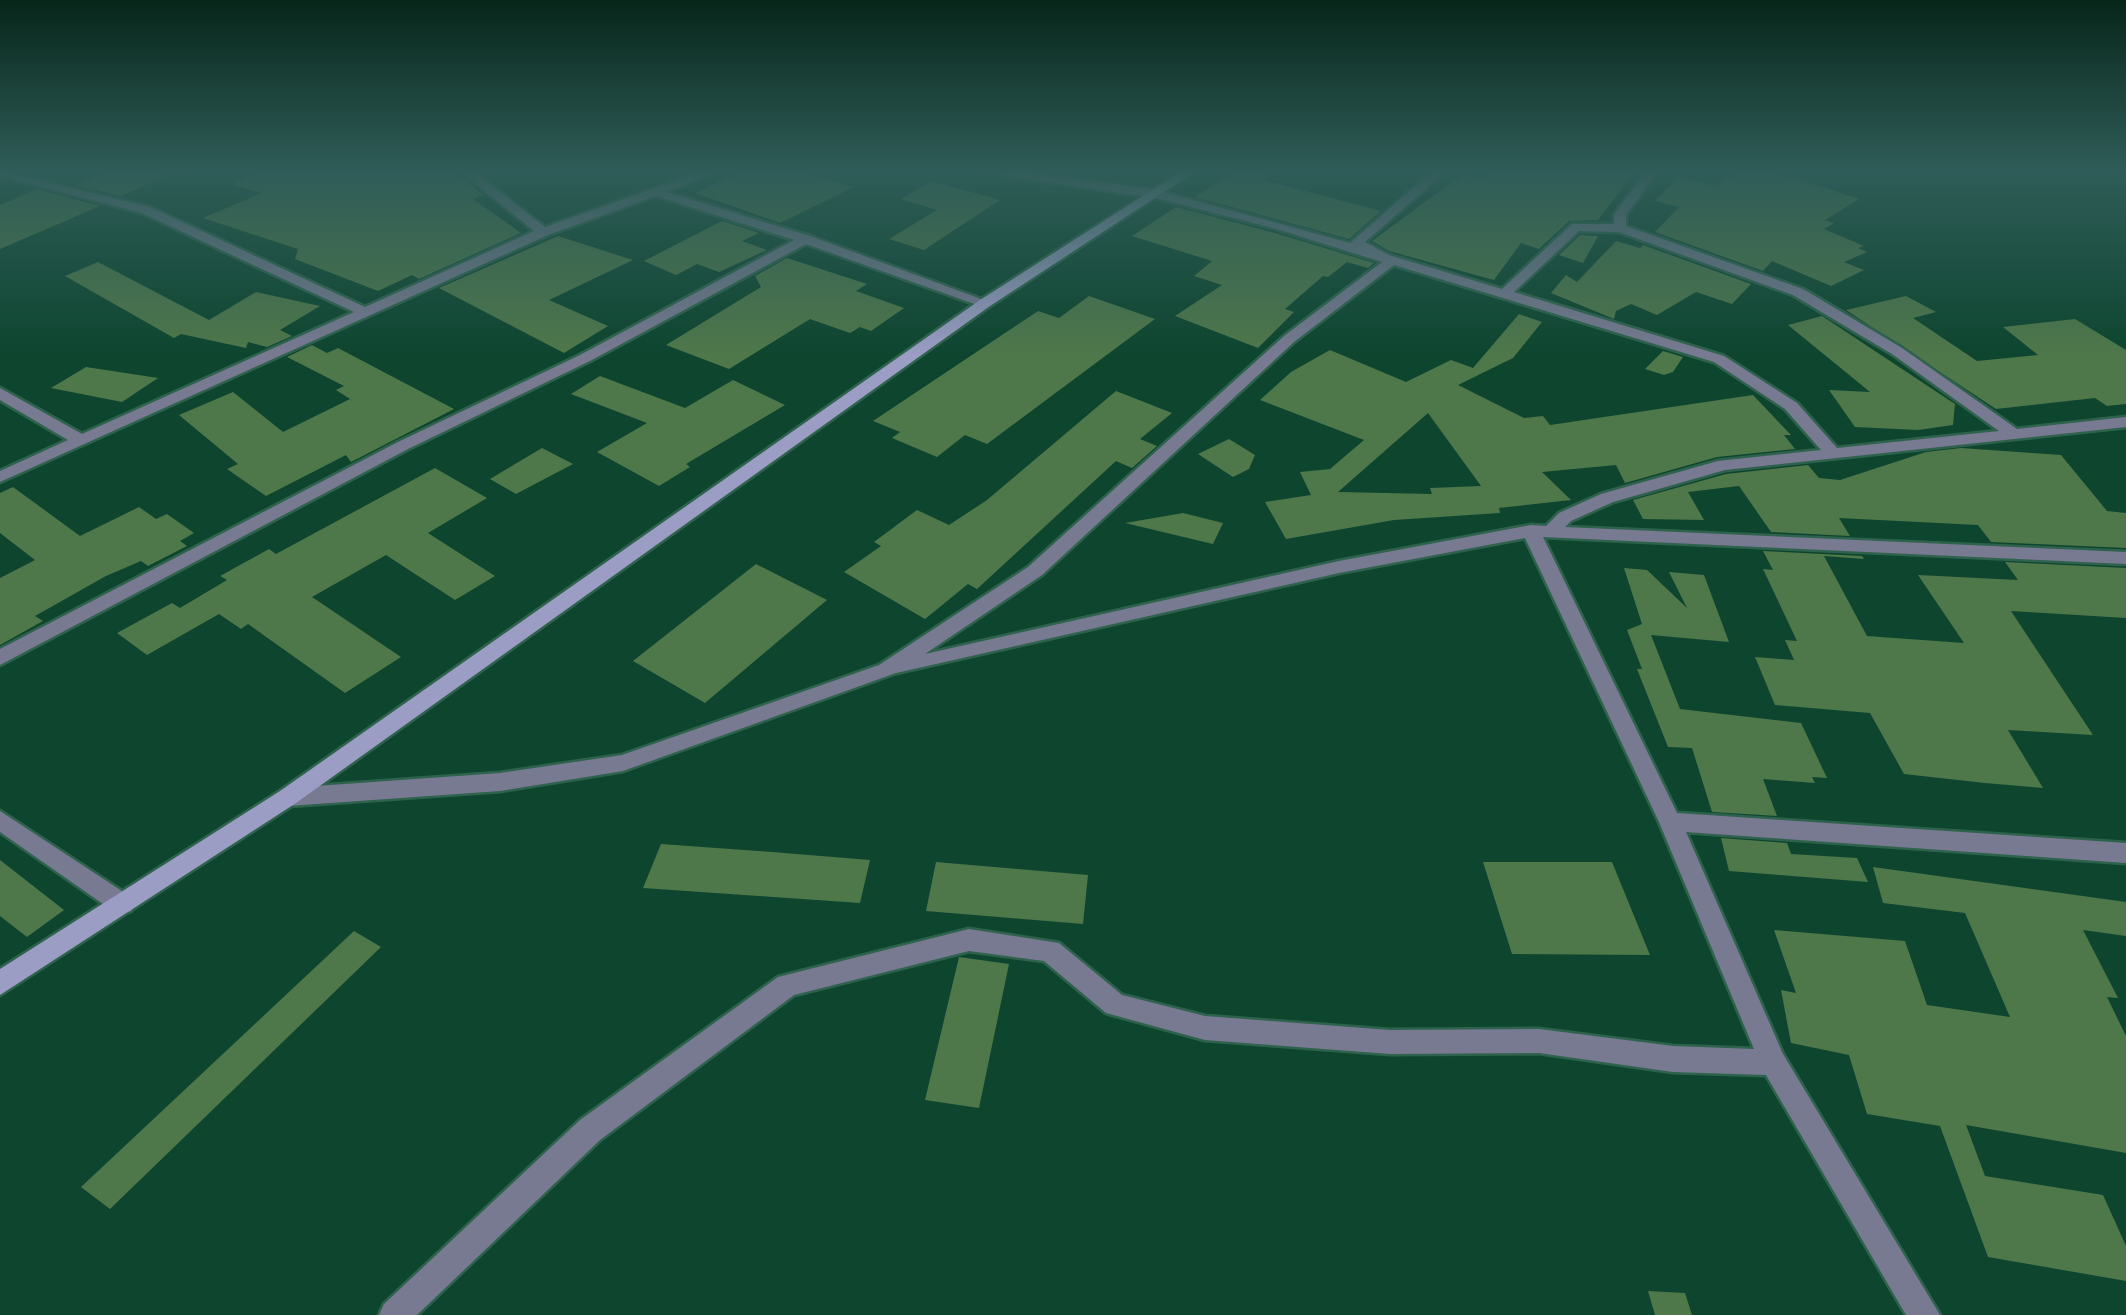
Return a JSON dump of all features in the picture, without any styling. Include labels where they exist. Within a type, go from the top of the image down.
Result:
[{"type":"main road","points":[[0,984],[288,798],[985,303],[1096,232]]},
{"type":"street","points":[[194,232],[365,312]]},
{"type":"street","points":[[0,476],[542,232]]},
{"type":"street","points":[[784,232],[985,303]]},
{"type":"street","points":[[1300,232],[1719,358],[1791,406],[1832,452]]},
{"type":"street","points":[[1368,232],[1356,243],[1391,262]]},
{"type":"street","points":[[1506,292],[1570,232]]},
{"type":"street","points":[[1632,232],[1798,292],[1897,351],[2017,436]]},
{"type":"street","points":[[0,658],[404,444],[572,365],[805,239]]},
{"type":"street","points":[[886,670],[1035,571],[1288,339],[1391,262]]},
{"type":"street","points":[[0,393],[80,440]]},
{"type":"street","points":[[1542,530],[1607,498],[1724,465],[2126,422]]},
{"type":"street","points":[[1542,530],[1773,1063],[1924,1315]]},
{"type":"street","points":[[288,798],[500,782],[623,763],[886,670],[1338,567],[1542,530],[2126,558]]},
{"type":"street","points":[[0,820],[122,904]]},
{"type":"street","points":[[1670,822],[2126,854]]},
{"type":"street","points":[[395,1315],[590,1130],[787,984],[969,940],[1050,951],[1116,1005],[1205,1028],[1390,1042],[1539,1041],[1672,1059],[1773,1063]]},
{"type":"building","points":[[0,232],[39,232],[0,249]]},
{"type":"building","points":[[247,232],[521,233],[419,279],[412,275],[378,291],[295,259],[298,249]]},
{"type":"building","points":[[700,232],[757,232],[742,241],[767,250],[719,272],[697,264],[676,275],[644,261]]},
{"type":"building","points":[[900,232],[951,232],[924,250],[889,239]]},
{"type":"building","points":[[1138,232],[1273,232],[1374,263],[1368,268],[1347,262],[1328,277],[1323,276],[1285,309],[1294,312],[1258,348],[1175,316],[1222,285],[1194,276],[1212,261],[1132,236]]},
{"type":"building","points":[[1325,232],[1357,232],[1349,239]]},
{"type":"building","points":[[1384,232],[1557,232],[1539,249],[1521,243],[1494,280],[1389,251],[1372,241]]},
{"type":"building","points":[[1656,232],[1832,232],[1864,246],[1858,248],[1867,252],[1844,262],[1864,270],[1831,286],[1772,261],[1763,271]]},
{"type":"building","points":[[1580,235],[1598,236],[1583,263],[1559,255]]},
{"type":"building","points":[[558,236],[633,260],[549,300],[608,326],[564,353],[439,288]]},
{"type":"building","points":[[1616,241],[1640,248],[1643,245],[1751,284],[1732,304],[1696,292],[1657,315],[1631,304],[1616,311],[1614,319],[1551,293],[1566,275],[1577,282]]},
{"type":"building","points":[[787,258],[867,284],[856,291],[904,308],[871,331],[860,327],[850,333],[810,319],[729,369],[666,345],[761,287],[755,276]]},
{"type":"building","points":[[98,262],[209,320],[256,292],[320,306],[280,330],[292,336],[267,347],[248,342],[246,348],[181,334],[174,338],[65,276]]},
{"type":"building","points":[[1089,296],[1155,319],[987,444],[965,435],[937,457],[892,438],[900,432],[873,421],[1038,311],[1059,318]]},
{"type":"building","points":[[1906,296],[1936,312],[1913,318],[1977,361],[2038,355],[2003,327],[2075,319],[2126,350],[2126,404],[2107,406],[2095,398],[1996,409],[1846,310]]},
{"type":"building","points":[[1519,314],[1542,322],[1513,358],[1458,385],[1524,418],[1543,416],[1550,425],[1753,395],[1791,435],[1784,435],[1795,449],[1717,457],[1625,483],[1616,465],[1542,472],[1571,500],[1499,508],[1500,513],[1394,520],[1286,539],[1265,502],[1311,495],[1300,472],[1330,469],[1364,440],[1260,400],[1291,372],[1330,350],[1406,382],[1451,360],[1473,368]],"holes":[[[1428,413],[1481,486],[1430,488],[1432,494],[1338,492]]]},
{"type":"building","points":[[1822,316],[1955,404],[1953,425],[1918,430],[1855,427],[1829,390],[1870,392],[1788,325]]},
{"type":"building","points":[[312,345],[327,353],[338,348],[454,409],[351,462],[346,455],[266,496],[227,469],[238,464],[179,415],[233,392],[283,432],[350,399],[336,390],[344,386],[287,357]]},
{"type":"building","points":[[1663,351],[1683,357],[1673,372],[1664,375],[1645,369]]},
{"type":"building","points":[[86,367],[158,378],[122,402],[51,388]]},
{"type":"building","points":[[600,376],[685,408],[733,380],[785,405],[686,464],[690,467],[659,486],[597,452],[647,423],[571,394]]},
{"type":"building","points":[[1116,391],[1172,413],[1140,439],[1157,446],[1132,468],[1116,461],[977,589],[968,584],[925,619],[844,572],[881,546],[874,542],[917,510],[949,525],[987,500]]},
{"type":"building","points":[[1229,439],[1255,455],[1249,469],[1233,477],[1198,454]]},
{"type":"building","points":[[542,448],[573,464],[516,494],[490,479]]},
{"type":"building","points":[[1961,448],[2061,455],[2107,511],[2126,513],[2126,548],[1991,542],[1978,525],[1839,518],[1850,536],[1771,532],[1739,486],[1688,492],[1704,520],[1643,519],[1633,500],[1726,474],[1808,465],[1819,478],[1840,480],[1926,452]]},
{"type":"building","points":[[435,468],[487,498],[428,533],[495,576],[455,600],[386,555],[312,597],[401,657],[345,693],[248,624],[241,629],[219,614],[147,655],[117,633],[172,603],[180,608],[227,580],[220,576],[269,549],[276,554]]},
{"type":"building","points":[[13,487],[80,536],[139,507],[156,519],[167,514],[194,533],[180,541],[187,546],[148,566],[141,561],[106,576],[35,616],[43,621],[0,645],[0,578],[35,560],[0,533],[0,493]]},
{"type":"building","points":[[1183,513],[1223,523],[1213,544],[1125,523]]},
{"type":"building","points":[[1763,551],[1862,556],[1864,559],[1824,556],[1867,636],[1964,643],[1918,575],[2018,580],[2005,562],[2126,568],[2126,618],[2011,611],[2093,735],[2008,730],[2043,788],[1985,783],[1904,774],[1870,713],[1775,705],[1755,657],[1794,660],[1785,640],[1797,641],[1763,569],[1773,570]]},
{"type":"building","points":[[756,564],[827,600],[705,703],[633,661]]},
{"type":"building","points":[[1624,568],[1647,570],[1687,608],[1669,572],[1704,575],[1729,642],[1651,635],[1680,709],[1801,723],[1827,778],[1812,777],[1815,783],[1763,779],[1777,816],[1712,812],[1692,748],[1668,747],[1637,669],[1642,669],[1627,630],[1642,624]]},
{"type":"building","points":[[1721,838],[1787,843],[1791,854],[1857,858],[1868,882],[1729,871]]},
{"type":"building","points":[[661,844],[870,860],[860,903],[643,888]]},
{"type":"building","points":[[0,860],[64,910],[27,937],[0,916]]},
{"type":"building","points":[[936,862],[1088,875],[1083,924],[926,911]]},
{"type":"building","points":[[1483,862],[1612,862],[1650,955],[1512,954]]},
{"type":"building","points":[[1873,867],[2126,902],[2126,936],[2083,930],[2118,998],[2107,997],[2126,1036],[2126,1153],[1966,1125],[1985,1176],[2103,1195],[2126,1246],[2126,1281],[1988,1257],[1940,1126],[1867,1114],[1849,1055],[1791,1043],[1781,990],[1796,993],[1774,930],[1905,941],[1927,1005],[2010,1017],[1965,913],[1883,903]]},
{"type":"building","points":[[354,931],[381,947],[110,1209],[81,1187]]},
{"type":"building","points":[[959,957],[1009,964],[979,1108],[925,1100]]},
{"type":"building","points":[[1648,1291],[1685,1293],[1692,1315],[1655,1315]]}]
